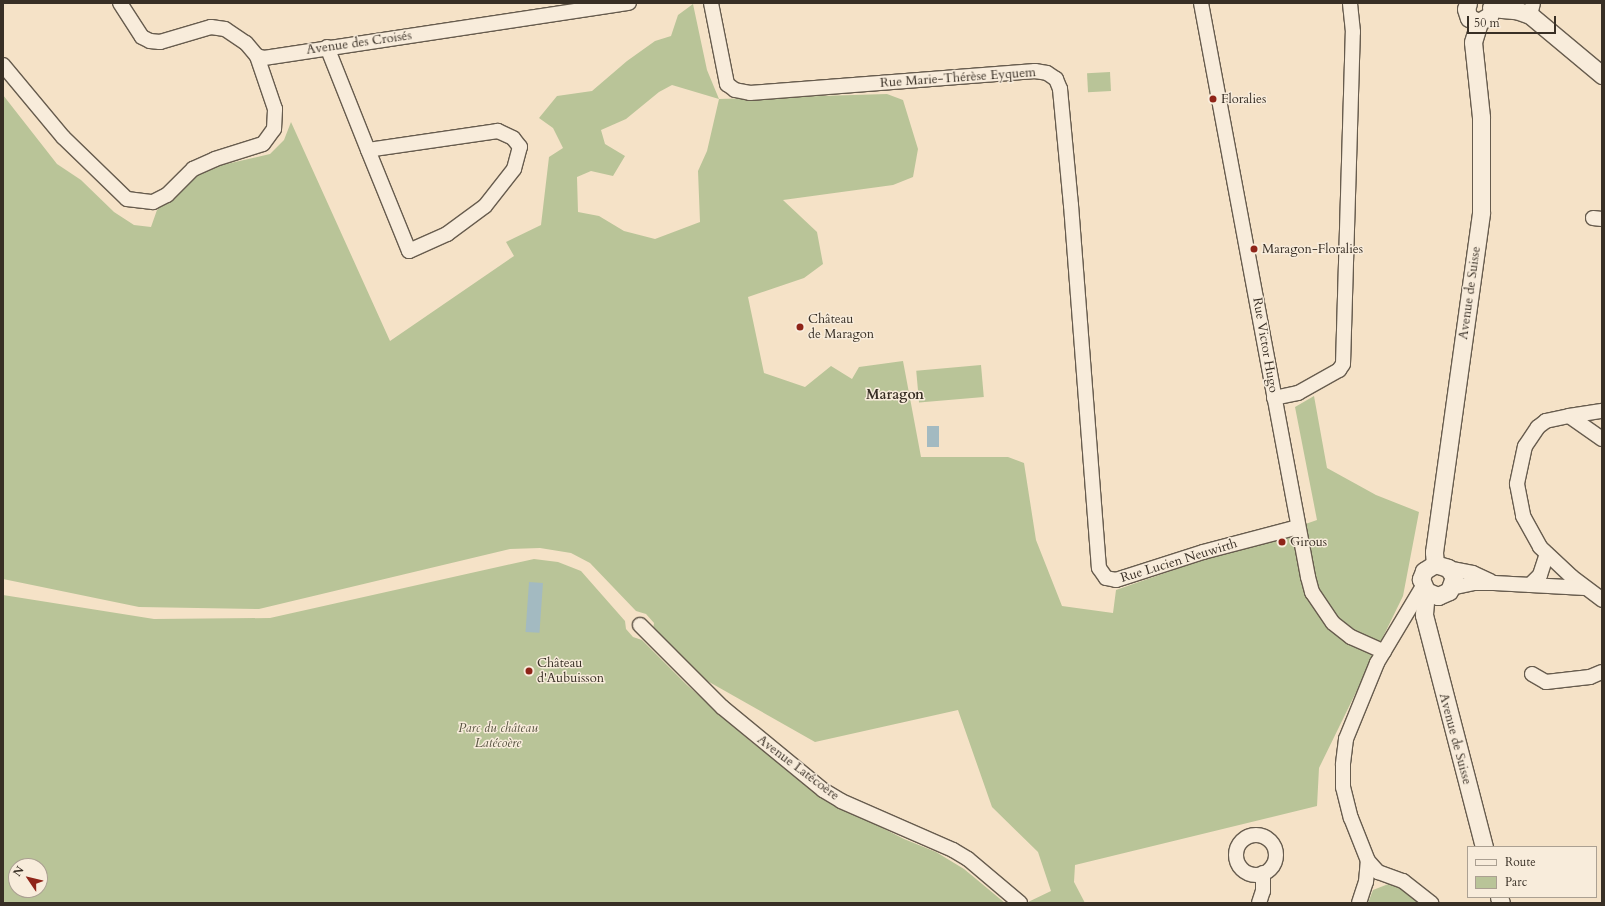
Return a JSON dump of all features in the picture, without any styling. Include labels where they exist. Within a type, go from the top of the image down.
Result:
[{"type":"street","points":[[3,65],[63,137],[127,200],[154,202],[167,195],[193,169],[215,159],[263,144],[274,129],[275,116],[265,78],[257,56],[236,36],[225,29],[211,27],[160,42],[150,41],[142,36],[120,3]]},
{"type":"street","name":"Avenue des Croisés","points":[[257,56],[264,58],[327,47],[629,3]]},
{"type":"street","name":"Rue Marie-Thérèse Eyquem","points":[[711,3],[727,84],[735,90],[750,93],[1035,71],[1047,73],[1056,79],[1060,89],[1086,389]]},
{"type":"street","name":"Rue Victor Hugo","points":[[1201,3],[1310,585],[1322,609],[1333,623],[1351,637],[1384,652]]},
{"type":"street","points":[[1274,398],[1298,392],[1339,370],[1344,364],[1353,32],[1350,3]]},
{"type":"street","points":[[1467,3],[1470,18],[1479,22],[1489,16],[1490,6],[1516,10],[1532,9],[1602,75]]},
{"type":"street","name":"Avenue de Suisse","points":[[1448,591],[1454,577],[1442,566],[1434,552],[1481,212],[1481,117],[1473,42],[1479,22]]},
{"type":"street","points":[[327,47],[368,150],[409,251],[448,234],[485,206],[514,168],[520,147],[513,138],[498,131],[368,150]]},
{"type":"street","name":"Rue Lucien Neuwirth","points":[[1086,389],[1099,568],[1106,578],[1116,580],[1203,552],[1298,527]]},
{"type":"street","points":[[1602,411],[1551,419],[1538,427],[1525,446],[1519,466],[1517,484],[1521,512],[1530,532],[1547,554],[1585,588],[1602,600]]},
{"type":"street","points":[[1569,416],[1602,439]]},
{"type":"street","points":[[1530,585],[1540,575],[1547,554]]},
{"type":"street","points":[[1442,566],[1473,573],[1494,583]]},
{"type":"street","name":"Avenue de Suisse","points":[[1442,566],[1424,571],[1421,579],[1424,589],[1424,615],[1484,846]]},
{"type":"street","points":[[1431,903],[1403,881],[1378,872],[1368,862],[1351,818],[1343,787],[1343,765],[1346,738],[1354,715],[1384,652],[1424,589],[1438,596],[1448,591],[1474,583],[1585,588]]},
{"type":"street","points":[[1428,630],[1433,613],[1448,591]]},
{"type":"street","name":"Avenue Latécoère","points":[[640,625],[722,707],[823,790],[841,801],[953,850],[968,859],[1020,903]]},
{"type":"street","points":[[1532,674],[1546,682],[1590,677],[1602,672]]},
{"type":"street","points":[[1358,903],[1366,882],[1368,862]]},
{"type":"street","points":[[1259,903],[1263,891],[1263,873]]},
{"type":"green space","points":[[693,4],[707,70],[719,99],[887,94],[903,100],[918,149],[913,177],[893,185],[783,200],[817,232],[823,264],[804,278],[748,297],[764,373],[805,387],[831,366],[852,379],[859,367],[903,361],[921,457],[1008,457],[1024,463],[1036,540],[1062,606],[1113,613],[1116,590],[1317,520],[1295,407],[1314,396],[1327,468],[1376,495],[1419,512],[1403,596],[1319,768],[1317,806],[1075,865],[1074,882],[1085,903],[1026,903],[1051,891],[1038,852],[992,807],[958,710],[815,742],[695,674],[653,629],[654,623],[646,614],[636,611],[590,563],[571,553],[540,548],[510,549],[259,609],[139,607],[3,579],[3,95],[57,164],[81,180],[114,212],[134,225],[151,227],[157,210],[200,170],[270,154],[284,140],[291,122],[390,341],[514,256],[506,242],[541,225],[549,157],[563,148],[553,128],[539,118],[557,96],[592,91],[627,61],[655,41],[671,36],[678,15]],"holes":[[[672,85],[719,99],[707,151],[698,171],[700,222],[655,239],[624,231],[599,216],[578,212],[577,177],[591,171],[613,176],[625,156],[605,144],[601,130],[626,119],[659,92]]]},
{"type":"green space","points":[[1110,72],[1111,91],[1088,92],[1087,73]]},
{"type":"green space","points":[[981,365],[984,397],[919,403],[916,371]]},
{"type":"green space","name":"Parc du château Latécoère","points":[[534,559],[558,562],[581,571],[625,621],[626,629],[633,637],[642,640],[687,685],[749,740],[826,799],[904,839],[936,852],[964,869],[1005,903],[3,903],[3,595],[154,619],[270,618]]},
{"type":"green space","points":[[1396,881],[1421,903],[1368,903],[1373,890]]},
{"type":"water","points":[[927,426],[939,426],[939,447],[927,447]]},
{"type":"water","points":[[529,582],[543,583],[539,633],[526,632]]},
{"type":"place","name":"Floralies","points":[[1213,99]]},
{"type":"place","name":"Maragon-Floralies","points":[[1254,249]]},
{"type":"place","name":"Château de Maragon","points":[[800,327]]},
{"type":"place","name":"Girous","points":[[1282,542]]},
{"type":"place","name":"Château d'Aubuisson","points":[[529,671]]},
{"type":"district","name":"Maragon","points":[[895,395]]}]
